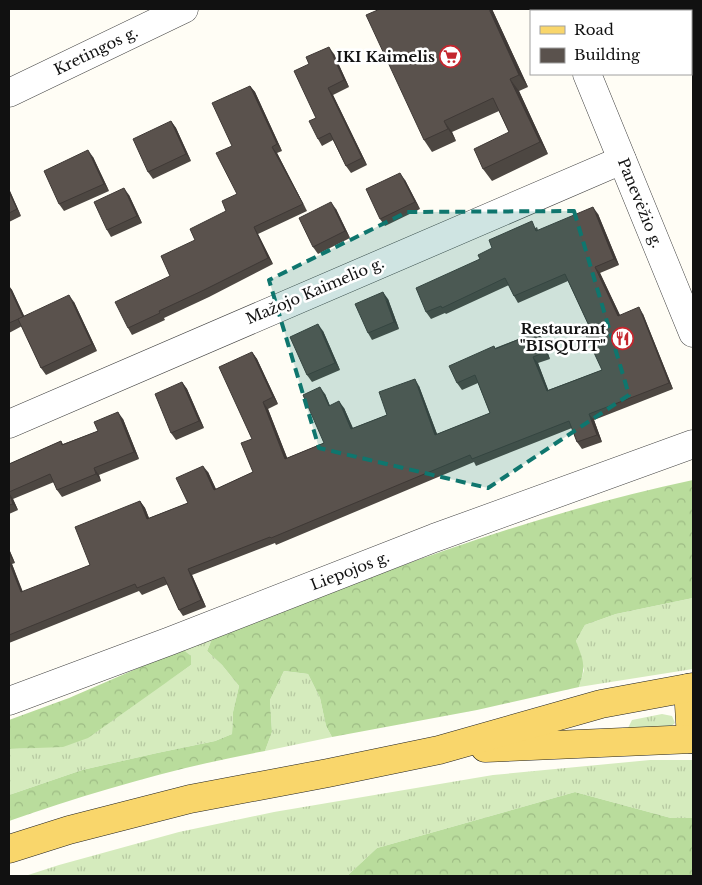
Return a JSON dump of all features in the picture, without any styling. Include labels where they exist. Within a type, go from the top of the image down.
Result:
[{"type":"main road","points":[[9,849],[69,830],[190,800],[439,750],[602,704],[690,688],[692,739],[439,750]]},
{"type":"street","name":"Kretingos g.","points":[[9,93],[184,9]]},
{"type":"street","name":"Panevėžio g.","points":[[587,75],[693,333]]},
{"type":"street","name":"Mažojo Kaimelio g.","points":[[9,424],[622,160]]},
{"type":"street","name":"Liepojos g.","points":[[9,701],[180,638],[434,538],[693,444]]},
{"type":"highlighted area","points":[[574,211],[629,395],[488,488],[319,448],[269,280],[407,212]]},
{"type":"green space","points":[[693,480],[693,598],[616,614],[585,625],[576,641],[583,664],[583,674],[579,687],[477,710],[332,737],[326,726],[320,698],[308,674],[284,671],[270,700],[272,732],[265,751],[232,757],[136,781],[9,821],[9,795],[82,770],[215,741],[232,734],[233,712],[239,686],[222,665],[207,651],[212,639],[389,570],[509,529],[631,494]]},
{"type":"green space","points":[[693,598],[693,669],[579,687],[584,670],[576,641],[585,625],[616,614]]},
{"type":"green space","points":[[212,639],[207,651],[222,665],[239,686],[233,712],[232,734],[215,741],[82,770],[9,795],[9,749],[32,748],[168,681],[191,665],[182,649]]},
{"type":"green space","points":[[182,649],[191,656],[191,665],[88,738],[63,747],[9,749],[9,720],[69,698]]},
{"type":"green space","points":[[284,671],[308,674],[320,698],[326,726],[332,737],[265,751],[272,732],[270,700]]},
{"type":"green space","points":[[662,714],[672,716],[675,723],[669,728],[629,730],[628,728],[632,720]]},
{"type":"green space","points":[[650,760],[693,760],[693,818],[671,818],[575,792],[377,848],[347,876],[25,876],[179,832],[274,812],[493,775]]},
{"type":"green space","points":[[575,792],[671,818],[693,818],[693,876],[347,876],[377,848]]},
{"type":"building","name":"IKI Kaimelis","points":[[380,9],[489,9],[519,75],[510,79],[540,142],[483,169],[474,149],[509,132],[493,98],[444,121],[448,129],[424,140],[366,15]]},
{"type":"building","points":[[329,47],[344,80],[328,88],[362,158],[346,166],[330,133],[318,139],[309,121],[316,118],[294,71],[309,64],[306,57]]},
{"type":"building","points":[[250,86],[277,144],[272,147],[303,204],[254,227],[268,258],[128,328],[115,302],[170,276],[161,256],[195,240],[190,229],[226,211],[222,201],[237,194],[216,153],[232,146],[212,103]]},
{"type":"building","points":[[171,121],[186,154],[148,172],[133,139]]},
{"type":"building","points":[[88,150],[104,184],[59,204],[44,171]]},
{"type":"building","points":[[400,173],[415,202],[380,219],[366,189]]},
{"type":"building","points":[[124,188],[137,216],[107,230],[94,202]]},
{"type":"building","points":[[9,192],[17,209],[9,213]]},
{"type":"building","points":[[331,202],[345,231],[313,247],[299,218]]},
{"type":"building","points":[[593,207],[614,259],[595,267],[618,316],[639,307],[669,383],[589,414],[597,435],[577,442],[569,421],[472,459],[470,455],[271,538],[188,569],[201,600],[179,610],[164,577],[137,588],[135,584],[9,635],[9,562],[21,592],[90,565],[75,527],[140,501],[147,519],[188,503],[176,478],[203,466],[214,490],[253,472],[241,443],[252,439],[219,367],[252,352],[273,397],[263,402],[285,459],[324,443],[303,395],[320,387],[329,406],[339,401],[351,429],[387,415],[379,392],[415,379],[435,435],[490,413],[475,375],[457,383],[449,366],[494,346],[495,349],[537,332],[545,352],[533,357],[547,391],[602,370],[584,331],[590,328],[565,274],[514,296],[505,278],[442,308],[441,306],[426,312],[416,288],[480,259],[478,255],[492,248],[489,240],[532,221],[536,231]]},
{"type":"building","points":[[9,287],[23,317],[9,323]]},
{"type":"building","points":[[383,292],[394,322],[368,333],[355,304]]},
{"type":"building","points":[[69,295],[92,344],[41,368],[18,319]]},
{"type":"building","points":[[318,324],[335,363],[307,375],[290,337]]},
{"type":"building","points":[[182,382],[199,421],[171,433],[155,394]]},
{"type":"building","points":[[118,412],[134,452],[94,468],[96,474],[57,490],[50,474],[9,492],[9,464],[61,441],[62,445],[98,431],[94,422]]},
{"type":"building","points":[[9,493],[13,504],[9,505]]},
{"type":"place","name":"IKI Kaimelis","points":[[451,57]]},
{"type":"place","name":"Restaurant \"BISQUIT\"","points":[[622,338]]}]
